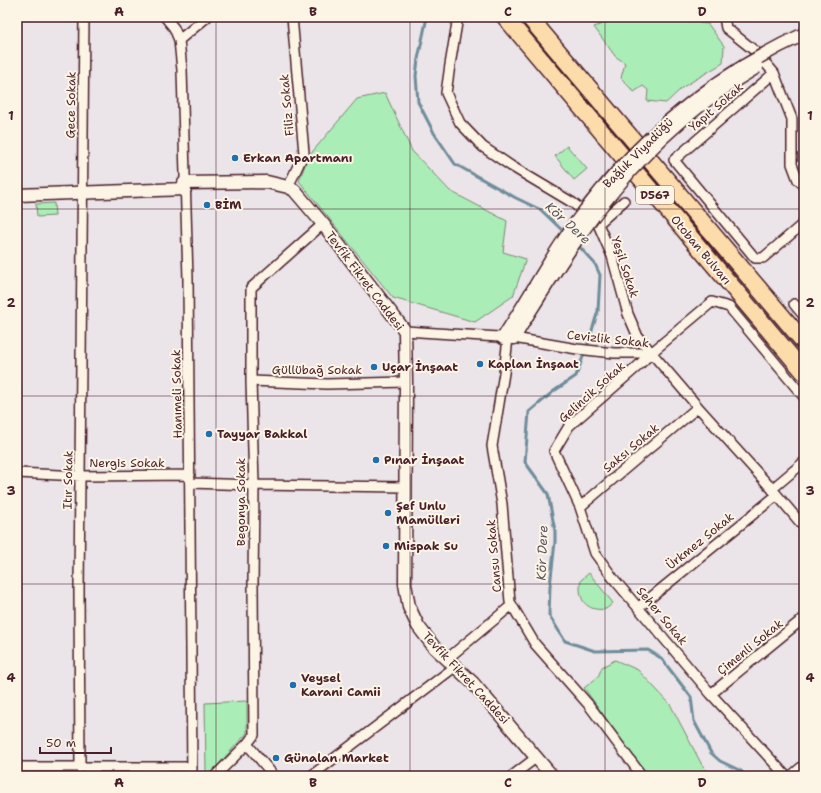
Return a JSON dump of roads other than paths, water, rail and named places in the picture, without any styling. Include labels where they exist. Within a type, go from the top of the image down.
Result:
[{"type":"highway","name":"Otoban Bulvarı","points":[[505,17],[804,372]]},
{"type":"highway","name":"Otoban Bulvarı","points":[[529,17],[804,342]]},
{"type":"street","name":"Gece Sokak","points":[[82,193],[84,17]]},
{"type":"street","name":"Hanımeli Sokak","points":[[165,17],[174,28],[179,40],[182,70],[184,186],[188,279],[192,772]]},
{"type":"street","points":[[179,40],[207,17]]},
{"type":"street","name":"Filiz Sokak","points":[[288,187],[304,153],[292,17]]},
{"type":"street","name":"Yeşil Sokak","points":[[458,17],[446,93],[460,123],[483,146],[511,166],[573,203],[598,224],[612,256],[628,314],[638,337],[651,353]]},
{"type":"street","points":[[724,17],[726,28],[755,52],[774,73],[792,119],[792,164],[801,183]]},
{"type":"street","name":"Bağlık Viyadüğü","points":[[508,338],[580,218],[624,164],[674,116],[723,79],[774,48],[804,34]]},
{"type":"street","name":"Bağlık Viyadüğü","points":[[522,316],[553,275],[595,213],[615,188],[663,138],[727,87],[755,69],[804,42]]},
{"type":"street","name":"Yapıt Sokak","points":[[774,73],[674,160],[755,258],[763,258],[804,223]]},
{"type":"street","name":"Tevfik Fikret Caddesi","points":[[17,194],[82,193],[267,182],[294,190],[323,224],[405,332],[405,584],[409,607],[418,626],[434,647],[473,683],[552,776]]},
{"type":"street","name":"Itır Sokak","points":[[80,768],[79,591],[82,193]]},
{"type":"street","points":[[598,224],[624,201]]},
{"type":"street","name":"Begonya Sokak","points":[[247,744],[254,735],[254,485],[251,381],[251,288],[323,224]]},
{"type":"street","name":"Gelincik Sokak","points":[[554,451],[569,426],[651,353],[712,302],[729,307],[804,397]]},
{"type":"street","points":[[794,304],[804,316]]},
{"type":"street","name":"Cevizlik Sokak","points":[[405,332],[508,338],[577,349],[614,353],[651,353],[804,527]]},
{"type":"street","name":"Cansu Sokak","points":[[508,338],[492,446],[502,504],[510,602],[535,644],[588,704],[642,776]]},
{"type":"street","name":"Güllübağ Sokak","points":[[251,381],[327,384],[406,382]]},
{"type":"street","name":"Saksı Sokak","points":[[580,507],[698,407]]},
{"type":"street","name":"Seher Sokak","points":[[554,451],[580,507],[595,553],[614,578],[711,694],[786,776]]},
{"type":"street","name":"Ürkmez Sokak","points":[[638,607],[774,492],[804,462]]},
{"type":"street","name":"Nergis Sokak","points":[[17,473],[190,479],[254,485],[405,487]]},
{"type":"street","points":[[311,776],[452,663],[512,605]]},
{"type":"street","name":"Çimenli Sokak","points":[[711,694],[804,618]]},
{"type":"street","points":[[215,776],[247,744],[274,776]]},
{"type":"street","points":[[512,776],[537,757]]},
{"type":"street","points":[[792,776],[804,765]]},
{"type":"street","points":[[17,767],[80,768],[106,772],[192,772]]},
{"type":"waterway","name":"Kör Dere","points":[[427,17],[416,76],[418,102],[434,133],[455,164],[516,198],[541,210],[566,234]]},
{"type":"waterway","name":"Kör Dere","points":[[577,244],[595,264],[600,275],[598,311],[576,376],[554,391],[529,412],[525,462],[548,494],[555,531],[549,615],[565,641],[595,651],[648,650],[661,658],[691,697],[694,721],[711,753],[720,761],[741,771],[746,776]]},
{"type":"place","name":"Erkan Apartmanı","points":[[235,158]]},
{"type":"place","name":"BİM","points":[[207,205]]},
{"type":"place","name":"Kaplan İnşaat","points":[[480,364]]},
{"type":"place","name":"Uçar İnşaat","points":[[374,367]]},
{"type":"place","name":"Tayyar Bakkal","points":[[209,434]]},
{"type":"place","name":"Pınar İnşaat","points":[[376,460]]},
{"type":"place","name":"Şef Unlu Mamülleri","points":[[388,513]]},
{"type":"place","name":"Mispak Su","points":[[386,546]]},
{"type":"place","name":"Veysel Karani Camii","points":[[293,685]]},
{"type":"place","name":"Günalan Market","points":[[276,758]]}]
